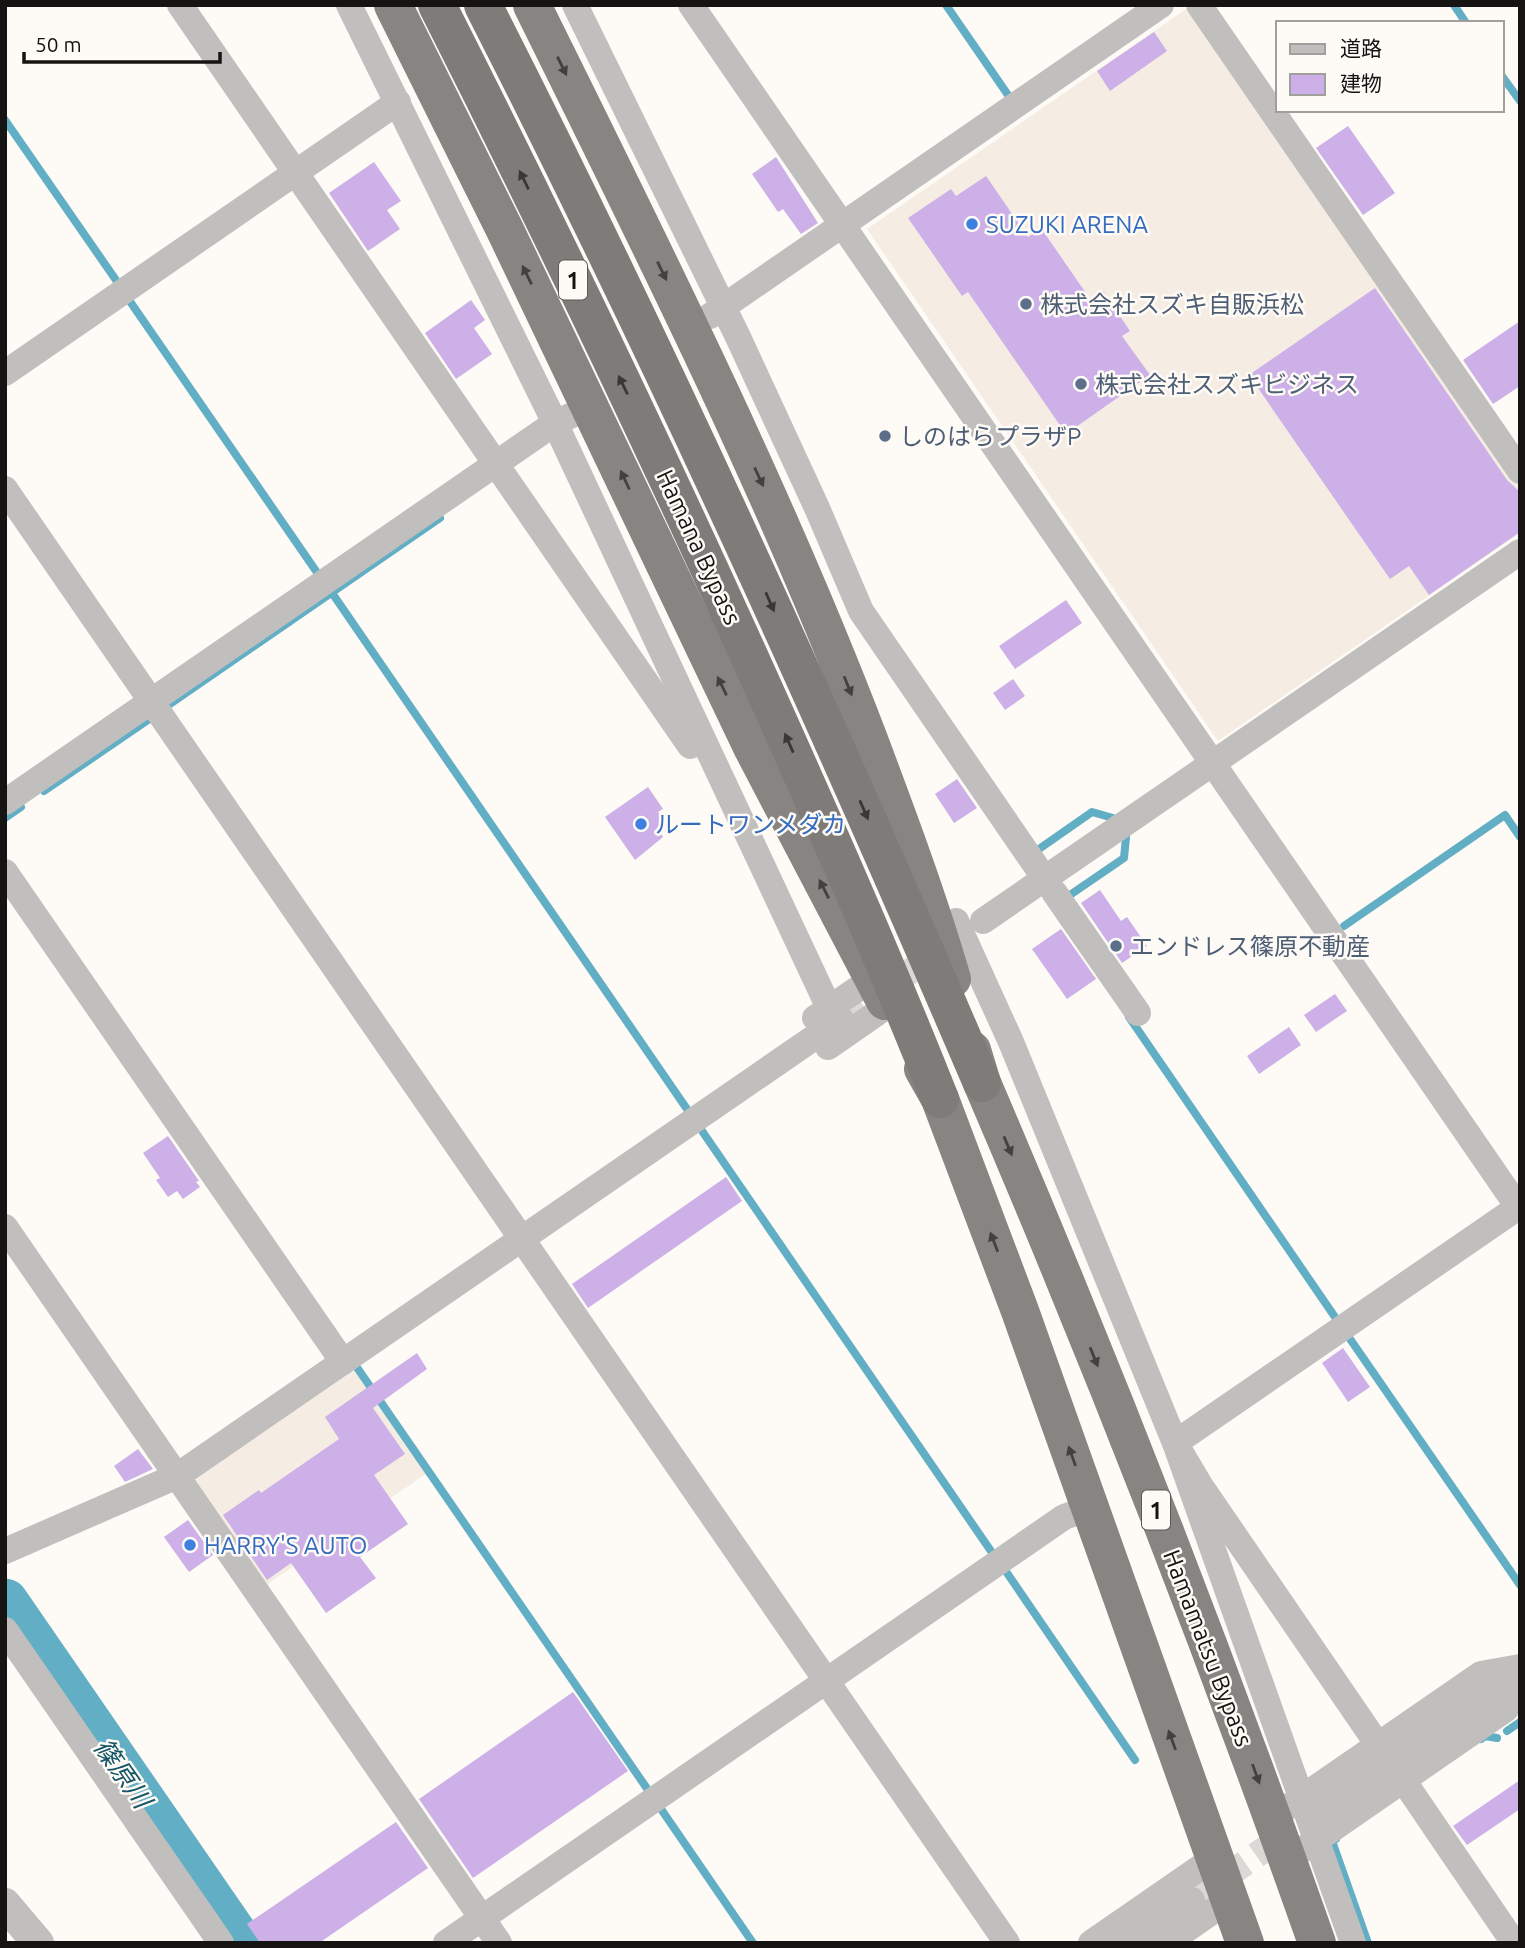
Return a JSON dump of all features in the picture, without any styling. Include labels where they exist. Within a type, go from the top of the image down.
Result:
[{"type":"highway","points":[[393,5],[591,407],[741,726],[880,992],[940,1099]]},
{"type":"highway","name":"Hamana Bypass","points":[[437,5],[541,213],[705,557],[852,885],[940,1099]]},
{"type":"highway","name":"Hamana Bypass","points":[[483,5],[589,219],[742,540],[893,876],[982,1083]]},
{"type":"highway","name":"Hamamatsu Bypass","points":[[532,5],[689,327],[780,522],[886,785],[953,942],[982,1083],[1158,1515],[1298,1809],[1317,1943]]},
{"type":"highway","name":"1","points":[[940,1099],[1015,1298],[1245,1943]]},
{"type":"street","points":[[180,5],[690,746],[704,740]]},
{"type":"street","points":[[349,5],[555,423],[835,1014]]},
{"type":"street","points":[[575,5],[723,307],[817,508],[861,611],[1036,866]]},
{"type":"street","points":[[691,5],[1519,1208],[1175,1443]]},
{"type":"street","points":[[689,327],[723,307],[1161,5]]},
{"type":"street","points":[[1199,5],[1520,471]]},
{"type":"street","points":[[5,373],[398,102]]},
{"type":"street","points":[[5,802],[555,423],[591,407]]},
{"type":"street","points":[[5,489],[1007,1943]]},
{"type":"street","points":[[983,921],[1520,552]]},
{"type":"street","points":[[953,942],[1036,866],[1070,842],[1118,829]]},
{"type":"street","points":[[953,942],[1054,892],[1088,869],[1118,829]]},
{"type":"street","points":[[5,872],[343,1362]]},
{"type":"street","points":[[1054,892],[1138,1013]]},
{"type":"street","points":[[953,942],[1017,1054],[1175,1443],[1298,1809]]},
{"type":"street","points":[[5,1551],[177,1476],[715,1106],[745,1066],[835,1014],[880,992]]},
{"type":"street","points":[[715,1106],[763,1093],[880,992]]},
{"type":"street","points":[[5,1227],[499,1943]]},
{"type":"street","points":[[1175,1443],[1200,1485],[1378,1745]]},
{"type":"street","points":[[446,1943],[1064,1517],[1090,1508]]},
{"type":"street","points":[[5,1630],[221,1943]]},
{"type":"street","points":[[1298,1809],[1378,1745],[1481,1674],[1520,1667]]},
{"type":"street","points":[[1298,1809],[1520,1674]]},
{"type":"street","points":[[1353,1943],[1302,1850],[1506,1709],[1520,1686]]},
{"type":"street","points":[[1403,1780],[1514,1943]]},
{"type":"street","points":[[1091,1943],[1214,1858]]},
{"type":"street","points":[[1129,1943],[1192,1900]]},
{"type":"street","points":[[1167,1943],[1229,1900]]},
{"type":"street","points":[[5,1904],[38,1943]]},
{"type":"shaded area","points":[[1189,7],[1520,488],[1520,533],[1218,741],[867,229]]},
{"type":"shaded area","points":[[354,1367],[427,1473],[265,1586],[195,1484],[196,1476]]},
{"type":"building","points":[[1154,32],[1167,51],[1110,91],[1097,71]]},
{"type":"building","points":[[1348,126],[1395,193],[1363,215],[1316,148]]},
{"type":"building","points":[[776,157],[818,223],[801,234],[783,209],[778,212],[752,174]]},
{"type":"building","points":[[374,162],[401,201],[387,210],[400,229],[368,251],[329,193]]},
{"type":"building","points":[[986,176],[1028,237],[1041,228],[1090,299],[1103,291],[1130,331],[1122,336],[1150,375],[1066,434],[968,292],[962,296],[908,218],[951,189],[956,196]]},
{"type":"building","points":[[1375,288],[1507,480],[1520,492],[1520,532],[1429,595],[1409,566],[1390,579],[1249,375]]},
{"type":"building","points":[[471,300],[485,320],[474,328],[492,354],[456,379],[425,333]]},
{"type":"building","points":[[1520,321],[1520,386],[1493,404],[1463,360]]},
{"type":"building","points":[[1066,600],[1082,623],[1015,669],[999,646]]},
{"type":"building","points":[[1013,679],[1025,696],[1005,710],[993,693]]},
{"type":"building","points":[[957,779],[977,808],[954,823],[935,794]]},
{"type":"building","points":[[648,787],[663,809],[658,812],[666,823],[658,829],[663,837],[635,860],[605,817]]},
{"type":"building","points":[[1100,890],[1121,921],[1127,917],[1147,946],[1122,963],[1081,903]]},
{"type":"building","points":[[1061,929],[1096,979],[1067,999],[1032,949]]},
{"type":"building","points":[[1335,994],[1347,1011],[1316,1032],[1304,1015]]},
{"type":"building","points":[[1289,1027],[1301,1045],[1259,1074],[1247,1056]]},
{"type":"building","points":[[168,1136],[199,1181],[196,1182],[200,1187],[183,1199],[177,1191],[168,1197],[156,1180],[160,1178],[143,1153]]},
{"type":"building","points":[[726,1177],[742,1201],[588,1308],[572,1284]]},
{"type":"building","points":[[1343,1348],[1370,1387],[1348,1402],[1322,1363]]},
{"type":"building","points":[[417,1353],[427,1369],[373,1408],[405,1454],[374,1475],[408,1524],[360,1557],[376,1578],[326,1613],[291,1563],[267,1580],[223,1515],[259,1490],[261,1493],[339,1439],[325,1417]]},
{"type":"building","points":[[138,1449],[153,1469],[125,1482],[114,1466]]},
{"type":"building","name":"HARRY'S AUTO","points":[[188,1520],[213,1555],[189,1572],[164,1537]]},
{"type":"building","points":[[573,1692],[628,1771],[473,1878],[419,1799]]},
{"type":"building","points":[[1520,1780],[1520,1809],[1467,1845],[1453,1826]]},
{"type":"building","points":[[396,1822],[428,1868],[319,1943],[260,1943],[247,1924]]},
{"type":"waterway","points":[[946,5],[1008,95]]},
{"type":"waterway","points":[[1454,5],[1465,21]]},
{"type":"waterway","points":[[1504,79],[1520,101]]},
{"type":"waterway","points":[[5,120],[118,283]]},
{"type":"waterway","points":[[129,300],[316,571]]},
{"type":"waterway","points":[[170,704],[440,518]]},
{"type":"waterway","points":[[330,590],[689,1112]]},
{"type":"waterway","points":[[44,791],[148,720]]},
{"type":"waterway","points":[[5,818],[21,807]]},
{"type":"waterway","points":[[1039,849],[1092,812],[1113,818]]},
{"type":"waterway","points":[[1344,926],[1505,815],[1520,837]]},
{"type":"waterway","points":[[1067,897],[1124,858],[1126,837]]},
{"type":"waterway","points":[[1129,1017],[1337,1320]]},
{"type":"waterway","points":[[700,1128],[993,1554]]},
{"type":"waterway","points":[[1348,1336],[1520,1585]]},
{"type":"waterway","points":[[356,1366],[648,1790]]},
{"type":"waterway","points":[[1005,1570],[1135,1760]]},
{"type":"waterway","name":"篠原川","points":[[5,1602],[240,1943]]},
{"type":"waterway","points":[[1507,1731],[1520,1722]]},
{"type":"waterway","points":[[1481,1739],[1485,1736],[1497,1738]]},
{"type":"waterway","points":[[661,1809],[753,1943]]},
{"type":"waterway","points":[[1336,1839],[1332,1841],[1368,1943]]},
{"type":"tunnel","points":[[841,1019],[941,950]]},
{"type":"tunnel","points":[[1192,1900],[1291,1831]]},
{"type":"place","name":"SUZUKI ARENA","points":[[972,224]]},
{"type":"place","name":"株式会社スズキ自販浜松","points":[[1026,304]]},
{"type":"place","name":"株式会社スズキビジネス","points":[[1081,384]]},
{"type":"place","name":"しのはらプラザP","points":[[885,436]]},
{"type":"place","name":"ルートワンメダカ","points":[[641,824]]},
{"type":"place","name":"エンドレス篠原不動産","points":[[1116,946]]},
{"type":"place","name":"HARRY'S AUTO","points":[[190,1545]]}]
